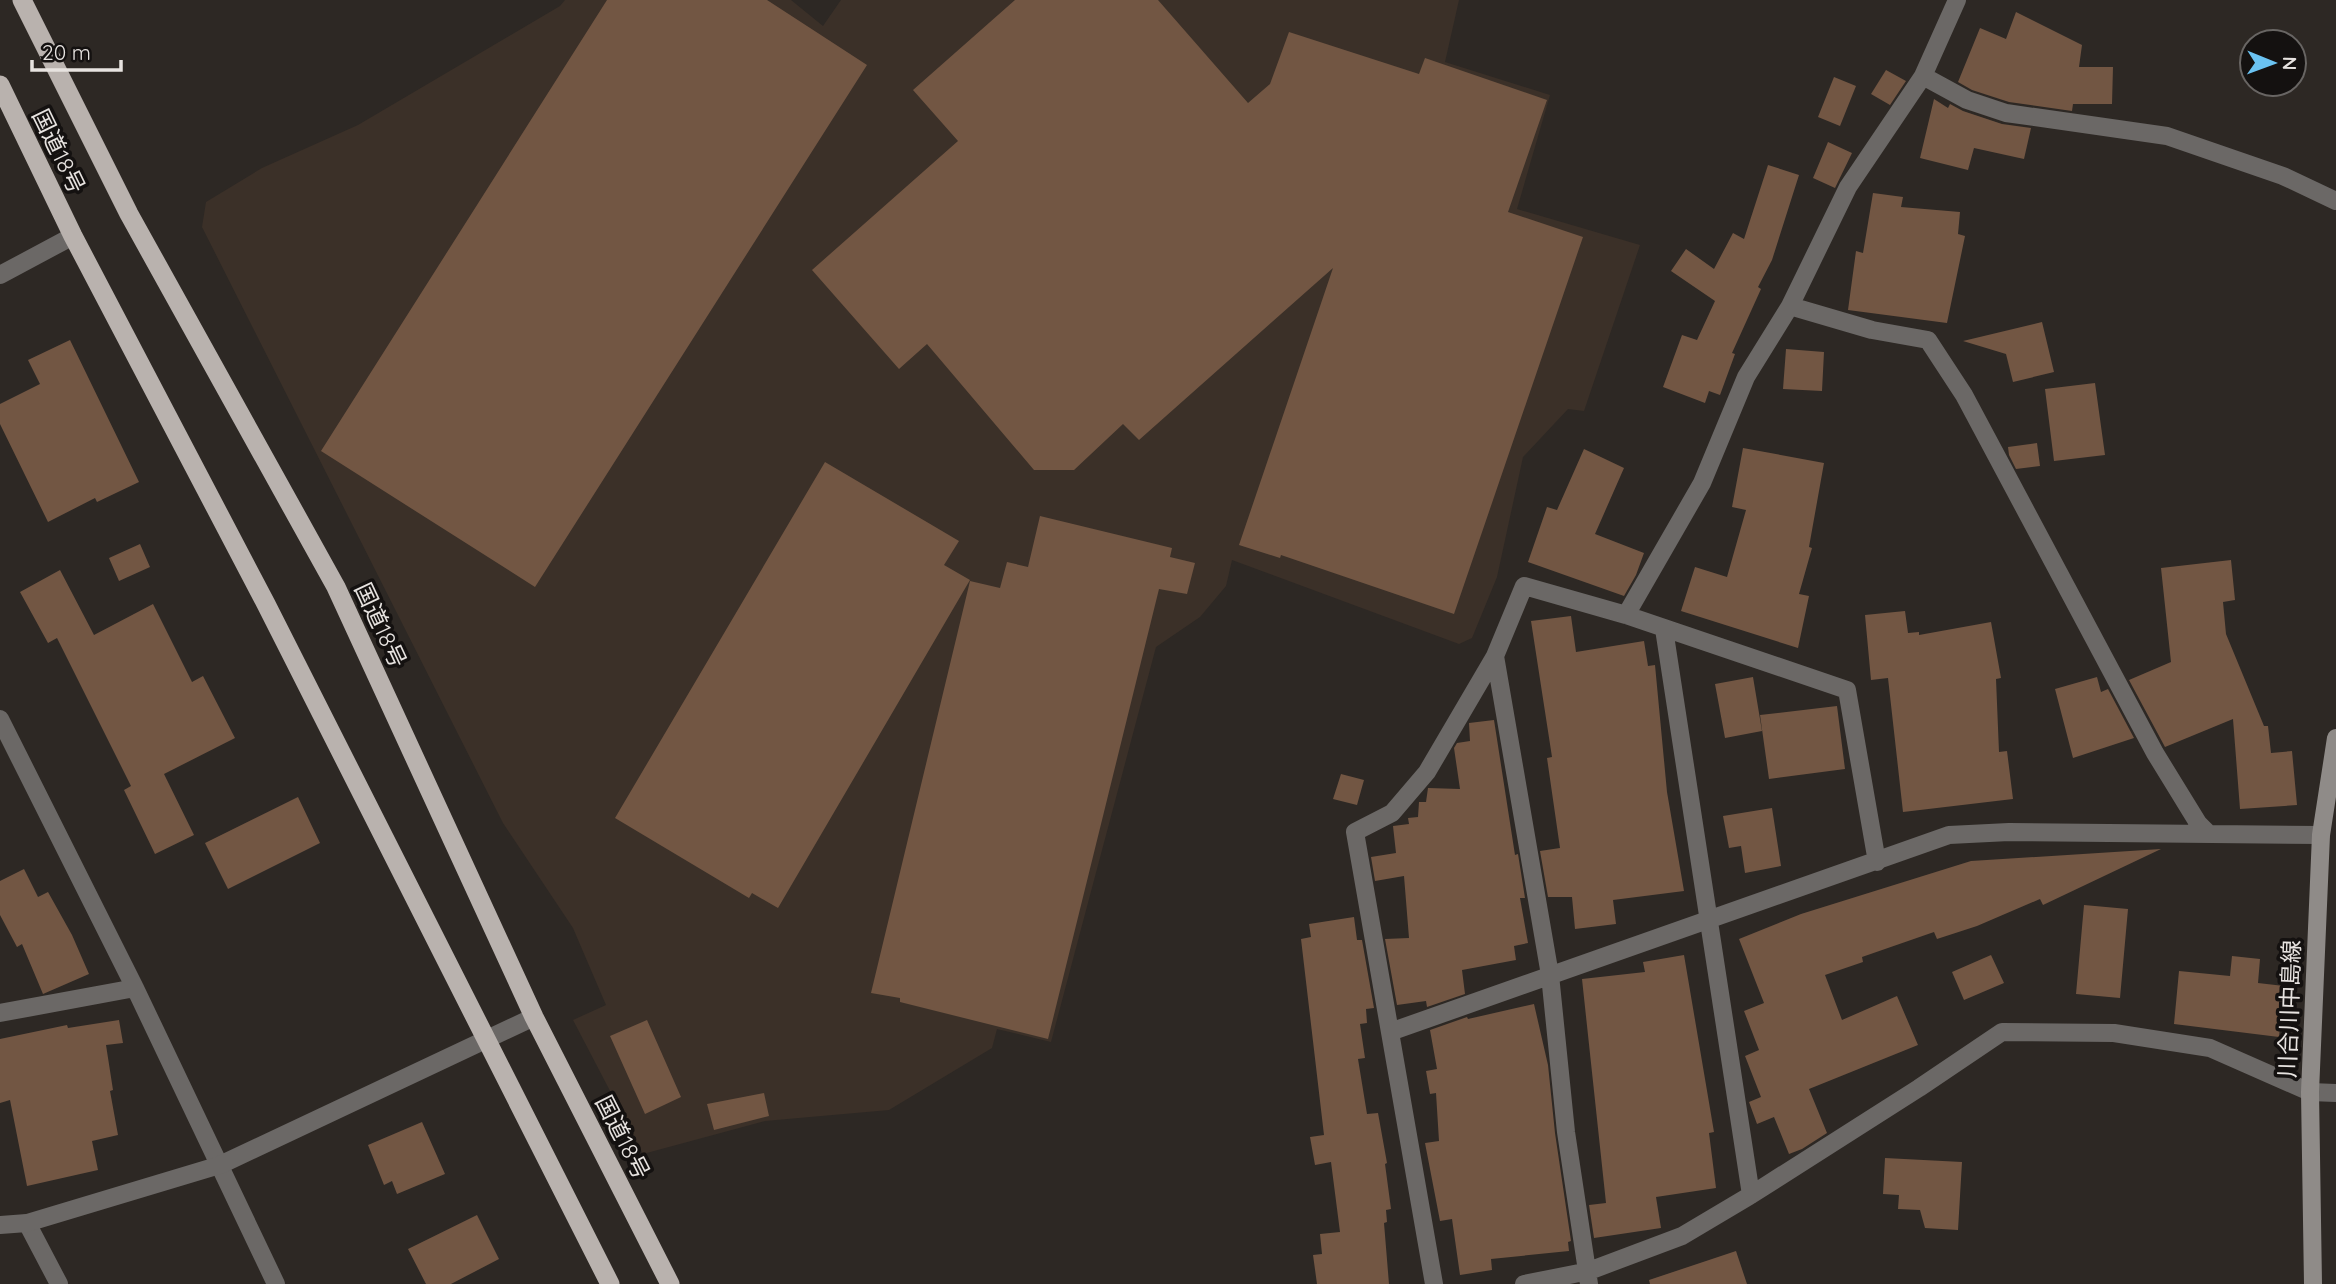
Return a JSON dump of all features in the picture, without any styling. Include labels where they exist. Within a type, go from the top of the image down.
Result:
[{"type":"highway","name":"国道18号","points":[[22,0],[129,214],[336,587],[534,1017],[670,1284]]},
{"type":"highway","name":"国道18号","points":[[0,85],[74,236],[266,604],[610,1284]]},
{"type":"main road","name":"川合川中島線","points":[[2313,1284],[2310,1092],[2321,835],[2336,738]]},
{"type":"street","points":[[1626,615],[1702,483],[1746,377],[1790,306],[1848,187],[1923,76],[1957,0]]},
{"type":"street","points":[[1923,76],[1967,100],[2006,113],[2166,136],[2283,176],[2336,201]]},
{"type":"street","points":[[0,275],[74,236]]},
{"type":"street","points":[[1790,306],[1872,330],[1928,340],[1964,395],[2155,753],[2198,823],[2208,833]]},
{"type":"street","points":[[1434,1284],[1355,832],[1392,813],[1427,772],[1495,656],[1524,586],[1626,615],[1847,690],[1877,862]]},
{"type":"street","points":[[1664,629],[1751,1195]]},
{"type":"street","points":[[1495,656],[1550,975],[1566,1132],[1589,1277]]},
{"type":"street","points":[[0,719],[135,988],[276,1284]]},
{"type":"street","points":[[1390,1032],[1949,835],[2009,832],[2321,835]]},
{"type":"street","points":[[0,1013],[135,988]]},
{"type":"street","points":[[0,1225],[27,1223],[220,1165],[534,1017]]},
{"type":"street","points":[[1524,1284],[1589,1277],[1682,1236],[1919,1088],[2002,1032],[2114,1033],[2210,1048],[2310,1092],[2336,1093]]},
{"type":"street","points":[[27,1223],[59,1284]]},
{"type":"shaded area","points":[[565,0],[791,0],[823,26],[841,0],[1459,0],[1445,62],[1550,95],[1517,209],[1640,245],[1584,411],[1568,409],[1523,457],[1497,577],[1472,638],[1459,644],[1232,560],[1226,586],[1200,617],[1156,647],[1051,1042],[997,1029],[992,1048],[889,1110],[765,1121],[643,1154],[573,1020],[606,1005],[573,928],[503,823],[202,227],[206,202],[262,168],[358,125],[560,6]]},
{"type":"building","points":[[607,0],[767,0],[867,65],[535,587],[321,451]]},
{"type":"building","points":[[1015,0],[1158,0],[1248,103],[1270,84],[1289,32],[1419,74],[1425,58],[1547,100],[1508,212],[1583,237],[1454,614],[1281,555],[1280,558],[1239,545],[1333,268],[1139,440],[1123,424],[1074,470],[1034,470],[927,344],[899,369],[812,270],[958,141],[913,90]]},
{"type":"building","points":[[2016,12],[2082,45],[2079,67],[2113,67],[2112,104],[2073,104],[2072,111],[2009,102],[1972,90],[1958,82],[1980,28],[2006,39]]},
{"type":"building","points":[[1886,70],[1906,81],[1890,105],[1871,94]]},
{"type":"building","points":[[1834,77],[1856,86],[1840,126],[1818,117]]},
{"type":"building","points":[[1934,99],[1948,108],[1950,104],[2002,124],[2031,128],[2024,159],[1974,148],[1968,170],[1920,158]]},
{"type":"building","points":[[1828,142],[1852,153],[1835,188],[1813,178]]},
{"type":"building","points":[[1768,165],[1799,175],[1772,260],[1758,287],[1761,289],[1732,353],[1735,354],[1720,395],[1709,391],[1705,403],[1663,387],[1682,335],[1697,340],[1715,301],[1671,271],[1686,249],[1714,269],[1733,233],[1744,239]]},
{"type":"building","points":[[1873,193],[1903,197],[1901,207],[1960,212],[1958,234],[1965,236],[1947,323],[1848,310],[1856,251],[1863,253]]},
{"type":"building","points":[[2042,322],[2054,372],[2013,382],[2006,354],[1963,341]]},
{"type":"building","points":[[70,340],[139,482],[97,502],[95,498],[48,522],[0,424],[0,404],[40,384],[28,360]]},
{"type":"building","points":[[1786,349],[1824,352],[1822,391],[1783,389]]},
{"type":"building","points":[[2095,383],[2105,455],[2054,461],[2045,389]]},
{"type":"building","points":[[2037,443],[2040,466],[2016,469],[2008,447]]},
{"type":"building","points":[[1743,448],[1824,463],[1809,547],[1812,548],[1799,594],[1809,596],[1798,648],[1681,611],[1695,567],[1727,577],[1746,510],[1732,507]]},
{"type":"building","points":[[1584,449],[1624,468],[1595,534],[1644,553],[1624,596],[1528,562],[1547,507],[1557,510]]},
{"type":"building","points":[[825,462],[959,541],[944,565],[970,580],[778,908],[752,893],[749,898],[615,818]]},
{"type":"building","points":[[1040,516],[1172,548],[1170,557],[1195,563],[1187,594],[1159,589],[1048,1039],[900,1002],[900,998],[871,993],[970,581],[1000,588],[1007,562],[1028,567]]},
{"type":"building","points":[[140,544],[150,567],[119,581],[109,558]]},
{"type":"building","points":[[2231,560],[2235,600],[2223,602],[2226,634],[2264,726],[2268,726],[2271,753],[2292,751],[2297,805],[2240,809],[2233,719],[2165,747],[2129,680],[2171,662],[2161,568]]},
{"type":"building","points":[[60,570],[94,635],[153,604],[192,682],[203,676],[235,738],[164,774],[194,835],[155,854],[124,790],[131,786],[57,638],[48,643],[20,592]]},
{"type":"building","points":[[1905,611],[1908,633],[1919,632],[1919,635],[1991,622],[2001,678],[1996,679],[1999,752],[2007,751],[2013,799],[1903,812],[1888,678],[1871,680],[1865,615]]},
{"type":"building","points":[[1571,616],[1576,652],[1644,641],[1648,666],[1655,665],[1667,792],[1684,891],[1613,900],[1616,924],[1575,929],[1572,897],[1548,897],[1540,851],[1560,848],[1547,758],[1552,757],[1531,621]]},
{"type":"building","points":[[1753,677],[1762,731],[1725,738],[1715,684]]},
{"type":"building","points":[[2097,677],[2101,692],[2108,689],[2134,738],[2073,758],[2055,689]]},
{"type":"building","points":[[1837,706],[1845,769],[1769,779],[1760,715]]},
{"type":"building","points":[[1494,720],[1515,855],[1518,854],[1525,898],[1520,898],[1528,943],[1514,946],[1516,960],[1462,970],[1465,994],[1427,1007],[1426,1001],[1397,1005],[1385,939],[1409,938],[1404,876],[1375,881],[1371,857],[1396,853],[1393,826],[1409,824],[1408,818],[1418,817],[1419,802],[1426,802],[1428,788],[1460,789],[1454,748],[1457,743],[1470,741],[1469,723]]},
{"type":"building","points":[[1341,774],[1364,780],[1357,805],[1333,799]]},
{"type":"building","points":[[298,797],[320,843],[228,889],[205,843]]},
{"type":"building","points":[[1772,808],[1781,866],[1745,873],[1741,846],[1729,848],[1723,816]]},
{"type":"building","points":[[2161,849],[2043,905],[2040,899],[1977,926],[1937,939],[1934,932],[1862,957],[1863,962],[1825,975],[1842,1020],[1897,996],[1918,1045],[1809,1089],[1827,1133],[1802,1149],[1789,1154],[1774,1117],[1757,1124],[1749,1102],[1761,1097],[1745,1056],[1759,1050],[1744,1011],[1764,1003],[1739,939],[1801,914],[1971,861]]},
{"type":"building","points":[[24,869],[38,897],[48,892],[72,935],[89,974],[43,994],[22,944],[17,947],[0,915],[0,881]]},
{"type":"building","points":[[2084,905],[2128,909],[2120,998],[2076,994]]},
{"type":"building","points":[[1354,917],[1357,940],[1362,940],[1374,1008],[1366,1009],[1367,1023],[1360,1024],[1365,1058],[1358,1059],[1367,1114],[1378,1113],[1387,1163],[1391,1209],[1386,1210],[1387,1222],[1384,1223],[1389,1284],[1317,1284],[1313,1255],[1322,1254],[1320,1234],[1340,1232],[1331,1162],[1315,1165],[1310,1137],[1324,1135],[1301,939],[1311,937],[1309,924]]},
{"type":"building","points":[[1684,955],[1714,1132],[1709,1133],[1716,1188],[1656,1197],[1661,1228],[1594,1238],[1589,1205],[1606,1203],[1582,979],[1645,972],[1643,962]]},
{"type":"building","points":[[1991,955],[2004,983],[1964,1000],[1952,972]]},
{"type":"building","points":[[2232,956],[2260,959],[2258,983],[2284,986],[2279,1037],[2174,1024],[2179,971],[2230,976]]},
{"type":"building","points":[[1534,1004],[1548,1065],[1571,1241],[1568,1242],[1569,1251],[1491,1259],[1492,1270],[1460,1275],[1452,1219],[1440,1221],[1425,1143],[1439,1141],[1436,1093],[1430,1094],[1426,1071],[1437,1069],[1430,1030],[1467,1017],[1468,1019]]},
{"type":"building","points":[[119,1020],[123,1043],[106,1045],[113,1090],[110,1091],[118,1135],[92,1141],[98,1170],[27,1186],[10,1100],[0,1103],[0,1039],[67,1025],[68,1028]]},
{"type":"building","points":[[647,1020],[681,1097],[645,1114],[610,1036]]},
{"type":"building","points":[[764,1093],[769,1116],[714,1130],[707,1104]]},
{"type":"building","points":[[422,1122],[445,1174],[397,1194],[392,1181],[384,1185],[368,1145]]},
{"type":"building","points":[[1885,1158],[1962,1162],[1958,1230],[1925,1228],[1920,1210],[1898,1209],[1899,1195],[1883,1194]]},
{"type":"building","points":[[477,1215],[499,1259],[451,1284],[426,1284],[408,1249]]},
{"type":"building","points":[[1736,1251],[1747,1284],[1650,1284],[1649,1280]]}]
